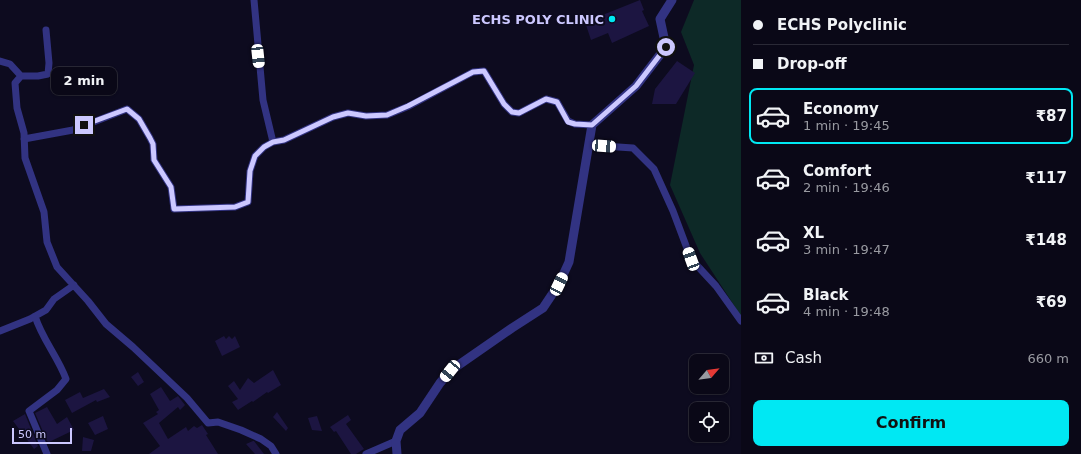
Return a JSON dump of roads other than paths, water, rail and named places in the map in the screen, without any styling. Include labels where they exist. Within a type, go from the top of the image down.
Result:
[{"type":"street","points":[[254,0],[263,100],[273,142]]},
{"type":"street","points":[[397,454],[396,441],[400,430],[420,413],[450,371],[543,308],[559,284],[569,262],[592,125],[636,86],[666,47],[660,19],[672,0]]},
{"type":"street","points":[[0,60],[10,64],[21,76],[38,76],[48,74],[49,63],[46,30]]},
{"type":"street","points":[[24,139],[73,130],[127,109],[139,119],[153,144],[154,160],[171,187],[174,209],[235,207],[248,202],[250,171],[255,156],[264,147],[273,142],[284,140],[333,117],[348,113],[366,116],[387,115],[408,106],[473,72],[484,71],[504,104],[512,112],[519,113],[546,99],[557,102],[568,122],[592,125]]},
{"type":"street","points":[[21,76],[15,83],[17,108],[24,133],[25,158],[44,212],[47,242],[57,267],[106,324],[133,347],[187,398],[208,423],[218,422],[248,433],[271,446],[276,454]]},
{"type":"street","points":[[589,145],[633,148],[654,169],[673,211],[691,259],[716,286],[741,322]]},
{"type":"street","points":[[0,331],[12,327],[46,310],[54,299],[74,285]]},
{"type":"street","points":[[35,316],[39,330],[61,364],[66,379],[58,390],[29,411],[47,454]]},
{"type":"street","points":[[366,454],[396,441]]},
{"type":"place","name":"ECHS POLY CLINIC","points":[[612,19]]}]
